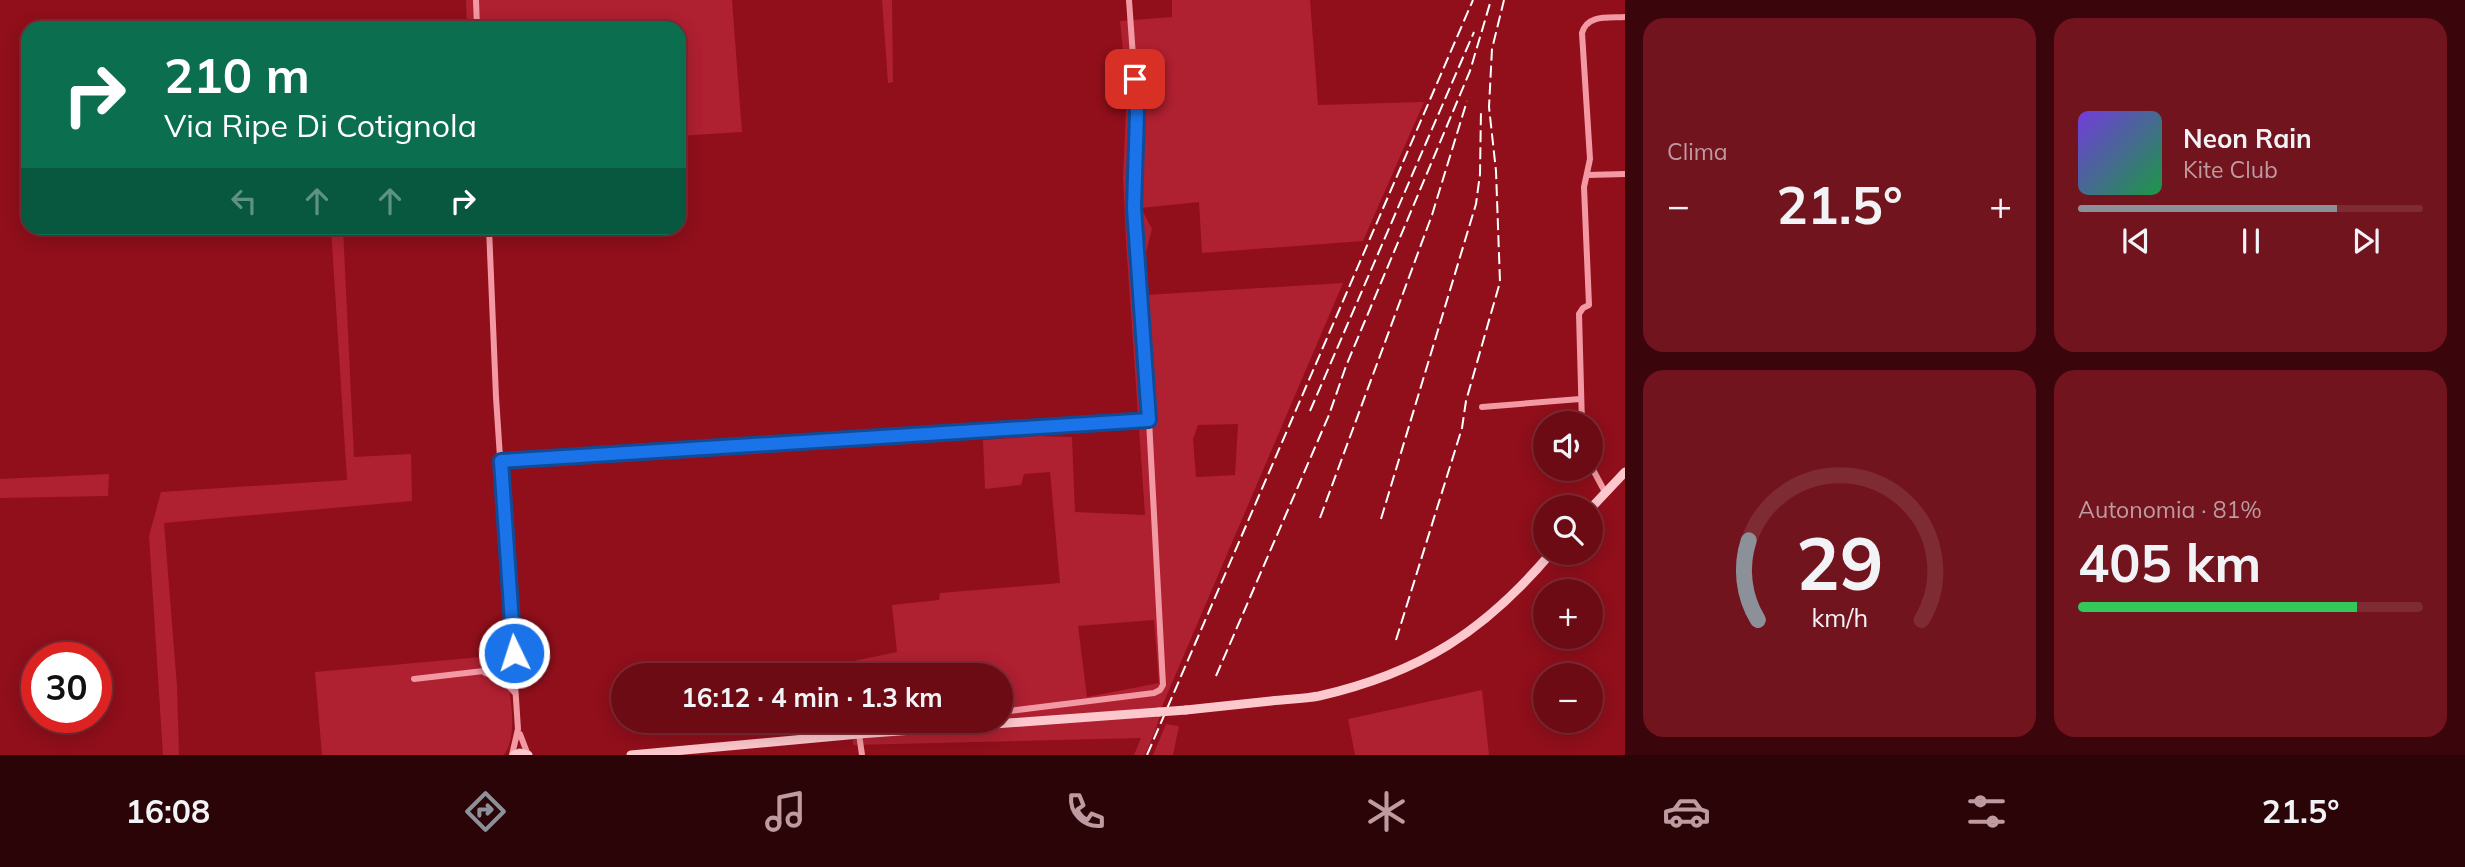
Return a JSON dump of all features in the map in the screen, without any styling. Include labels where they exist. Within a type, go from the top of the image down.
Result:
[{"type":"main road","points":[[1602,495],[1625,472]]},
{"type":"main road","points":[[1013,724],[1316,696],[1379,680],[1420,662],[1469,634],[1540,565]]},
{"type":"main road","points":[[631,755],[893,733]]},
{"type":"main road","points":[[513,755],[528,755]]},
{"type":"street","points":[[476,0],[477,21]]},
{"type":"street","points":[[1013,711],[1154,694],[1162,688],[1149,420],[1134,208],[1137,113],[1129,0]]},
{"type":"street","points":[[1580,411],[1579,314],[1589,304],[1584,187],[1590,159],[1583,29],[1587,22],[1594,19],[1625,18]]},
{"type":"street","points":[[1587,175],[1625,174]]},
{"type":"street","points":[[489,235],[518,729],[513,755]]},
{"type":"street","points":[[1482,407],[1580,399]]},
{"type":"street","points":[[501,461],[1149,420]]},
{"type":"street","points":[[1599,481],[1605,492]]},
{"type":"street","points":[[414,679],[501,669],[514,657]]},
{"type":"street","points":[[501,669],[515,676]]},
{"type":"street","points":[[483,672],[504,680],[516,696]]},
{"type":"street","points":[[504,680],[515,676]]},
{"type":"street","points":[[518,729],[528,755]]},
{"type":"street","points":[[859,734],[862,755]]},
{"type":"shaded area","points":[[466,0],[732,0],[742,132],[686,136],[686,21],[467,21]]},
{"type":"shaded area","points":[[882,0],[892,0],[893,82],[888,83]]},
{"type":"shaded area","points":[[1172,0],[1310,0],[1318,105],[1424,102],[1363,241],[1202,253],[1199,202],[1141,208],[1152,229],[1144,260],[1146,295],[1343,283],[1163,704],[1145,755],[1134,755],[1141,738],[853,745],[852,733],[1013,733],[1013,663],[849,663],[897,652],[892,605],[939,600],[940,593],[1060,583],[1050,472],[1024,474],[1021,485],[985,489],[983,440],[1037,436],[1072,437],[1075,512],[1145,515],[1126,241],[1123,177],[1127,90],[1120,21],[1172,17]],"holes":[[[1238,424],[1235,475],[1196,477],[1193,439],[1198,425]],[[1154,620],[1159,683],[1087,697],[1078,626]]]},
{"type":"shaded area","points":[[331,235],[343,235],[354,457],[411,454],[412,501],[164,523],[177,686],[179,755],[163,755],[149,536],[161,492],[347,480]]},
{"type":"shaded area","points":[[109,474],[108,496],[0,498],[0,479]]},
{"type":"shaded area","points":[[503,655],[512,720],[512,733],[504,755],[322,755],[315,672]]},
{"type":"shaded area","points":[[1482,690],[1489,755],[1355,755],[1348,719]]},
{"type":"shaded area","points":[[1166,724],[1179,726],[1173,755],[1153,755]]},
{"type":"railway","points":[[1147,755],[1473,0]]},
{"type":"railway","points":[[1216,676],[1329,415],[1346,366],[1470,71],[1491,0]]},
{"type":"railway","points":[[1396,640],[1462,428],[1466,401],[1500,282],[1496,171],[1489,107],[1492,49],[1504,0]]},
{"type":"railway","points":[[1310,411],[1474,32]]},
{"type":"railway","points":[[1320,518],[1432,215],[1467,101]]},
{"type":"railway","points":[[1381,519],[1476,204],[1480,174],[1481,109]]},
{"type":"route","points":[[514,653],[501,461],[1149,420],[1134,208],[1137,113],[1135,79]]}]
